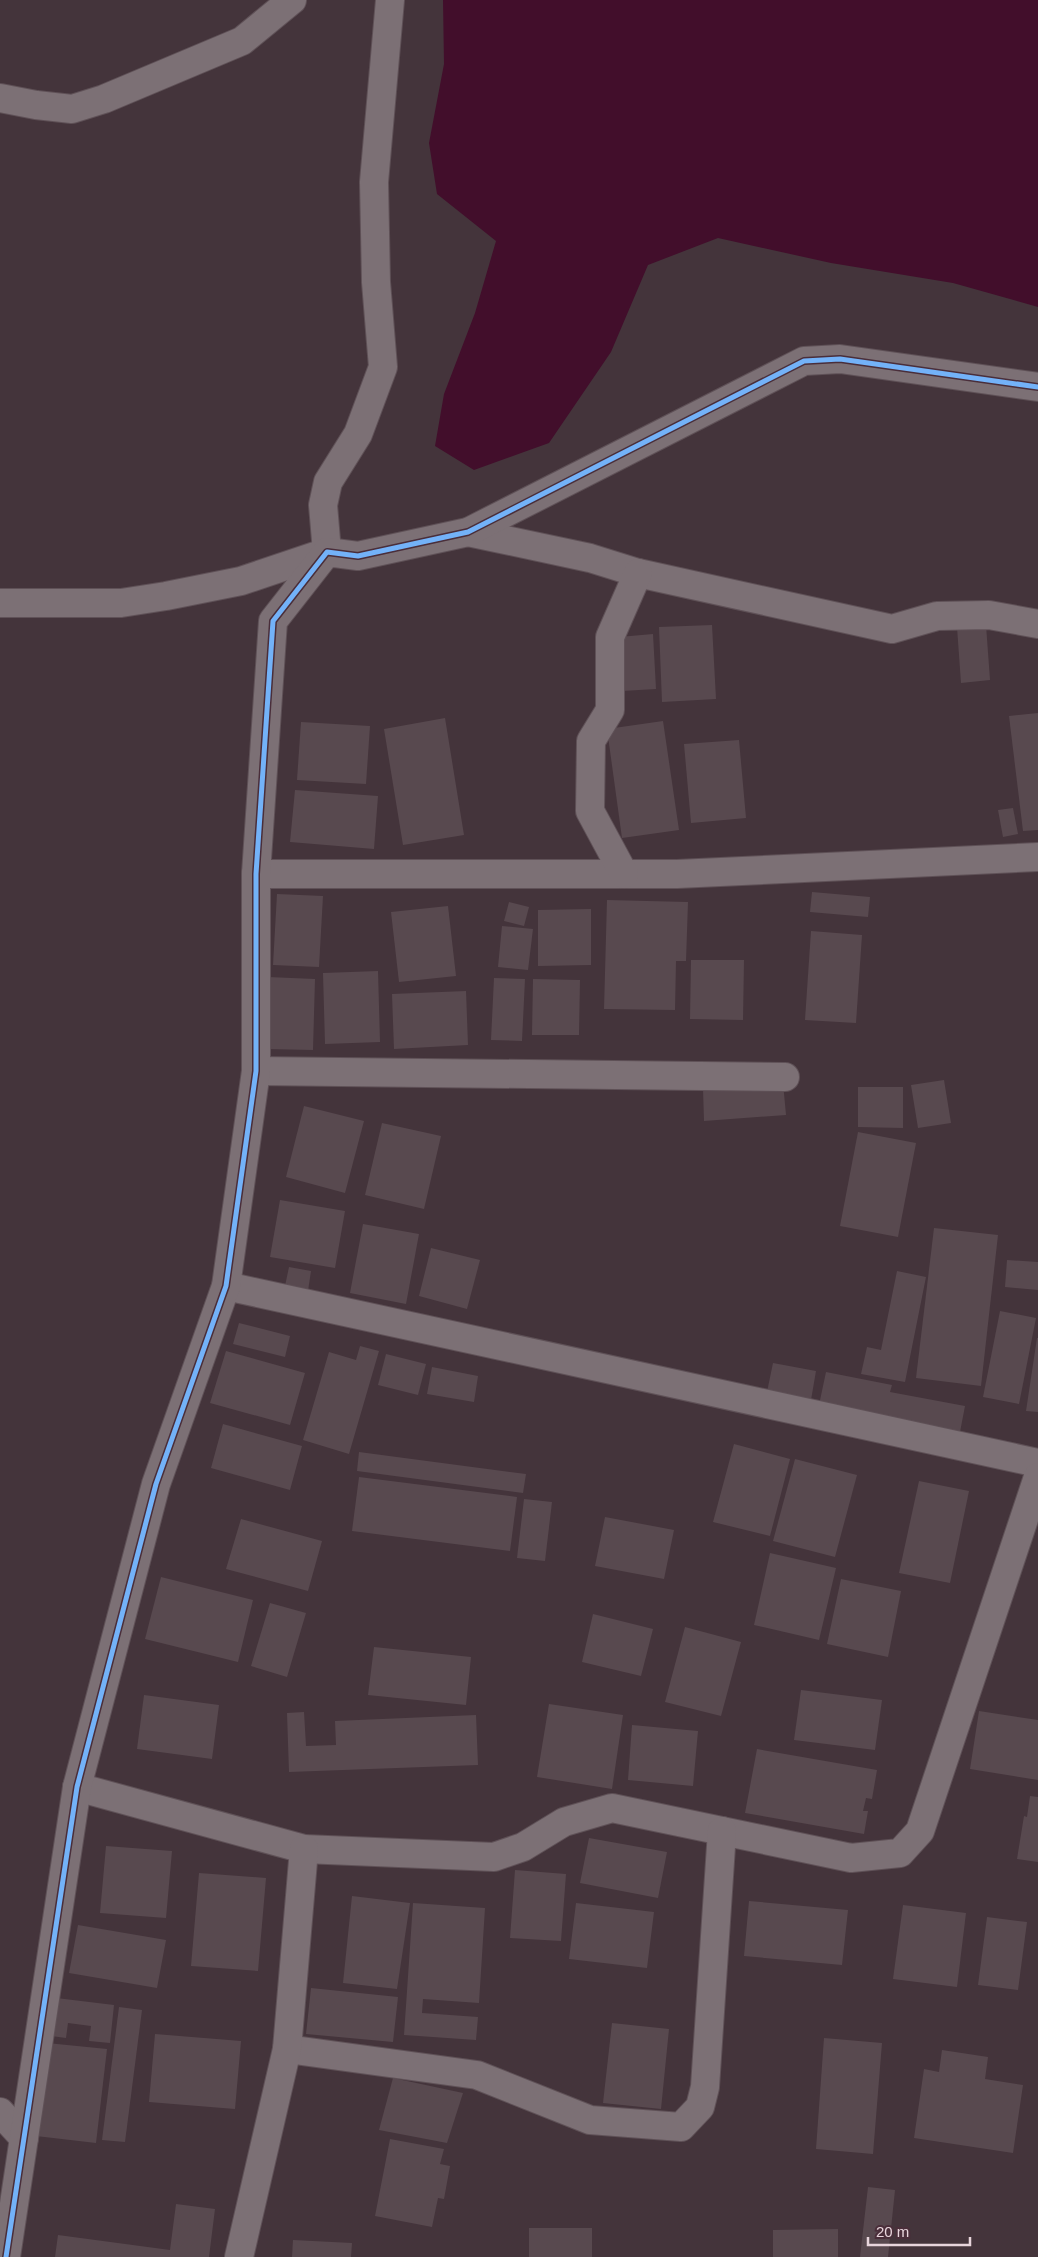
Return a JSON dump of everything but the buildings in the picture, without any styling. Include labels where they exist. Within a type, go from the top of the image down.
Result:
[{"type":"street","points":[[0,98],[36,105],[72,108],[104,99],[242,41],[292,0]]},
{"type":"street","points":[[6,2257],[77,1787],[156,1484],[226,1286],[256,1071],[256,874],[273,621],[327,552],[323,505],[328,482],[358,434],[383,367],[376,282],[374,182],[390,0]]},
{"type":"street","points":[[0,603],[120,603],[241,581],[327,552],[358,556],[468,532],[804,361],[840,359],[1038,387]]},
{"type":"street","points":[[468,532],[590,558],[638,573],[892,628],[937,616],[989,615],[1038,624]]},
{"type":"street","points":[[624,874],[590,811],[591,741],[610,710],[610,637],[638,573]]},
{"type":"street","points":[[256,874],[677,874],[1038,857]]},
{"type":"street","points":[[256,1071],[785,1077]]},
{"type":"street","points":[[226,1286],[1038,1463]]},
{"type":"street","points":[[77,1787],[304,1849],[494,1857],[523,1847],[564,1822],[612,1808],[851,1858],[900,1853],[920,1831],[1038,1477]]},
{"type":"street","points":[[287,2049],[477,2075],[590,2120],[681,2127],[700,2106],[705,2087],[722,1831]]},
{"type":"street","points":[[239,2257],[287,2049],[304,1849]]},
{"type":"street","points":[[0,2112],[24,2138]]},
{"type":"shaded area","points":[[443,0],[1038,0],[1038,307],[953,283],[831,263],[718,238],[648,265],[611,352],[549,443],[474,470],[435,446],[444,394],[475,313],[496,241],[437,194],[429,143],[444,64]]},
{"type":"cycle path","points":[[6,2257],[77,1787],[156,1484],[226,1286],[256,1071],[256,874],[273,621],[327,552],[358,556],[468,532],[804,361],[840,359],[1038,387]]}]
